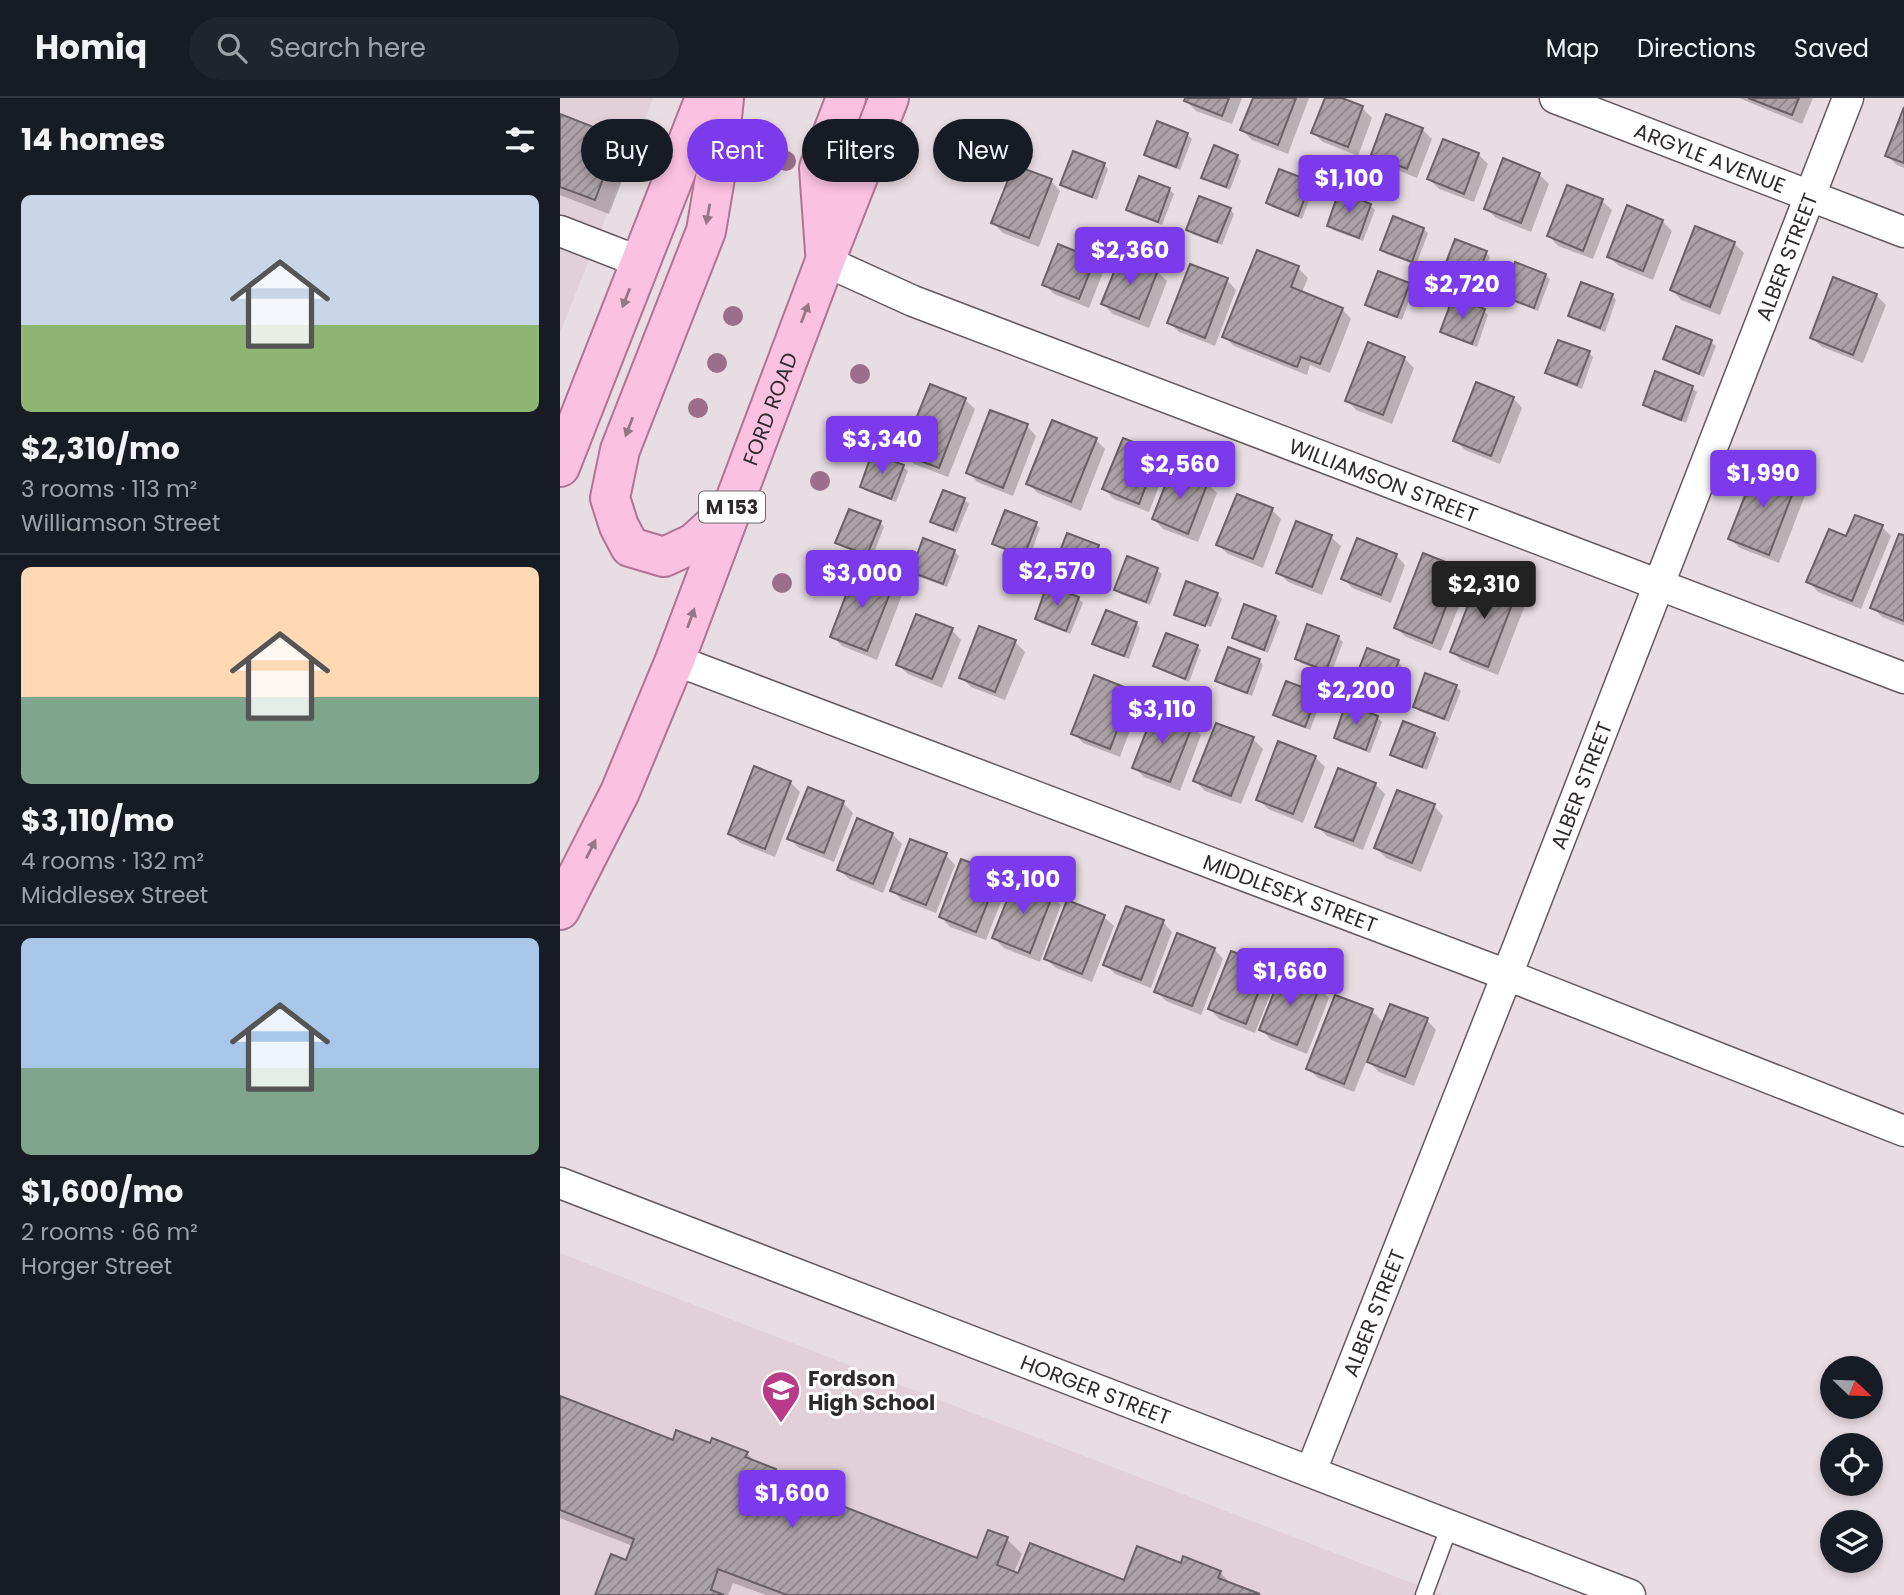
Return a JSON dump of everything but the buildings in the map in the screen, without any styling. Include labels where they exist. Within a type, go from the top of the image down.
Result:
[{"type":"main road","points":[[560,467],[705,98]]},
{"type":"main road","points":[[724,98],[717,166],[706,231],[620,450],[610,498],[619,526],[630,547],[664,557],[694,542],[730,511]]},
{"type":"main road","points":[[825,261],[819,168],[846,98]]},
{"type":"main road","name":"FORD ROAD","points":[[560,910],[620,792],[675,660],[889,98]]},
{"type":"street","name":"ARGYLE AVENUE","points":[[1555,98],[1904,233]]},
{"type":"street","name":"ALBER STREET","points":[[1311,1471],[1848,98]]},
{"type":"street","points":[[560,231],[640,262]]},
{"type":"street","name":"WILLIAMSON STREET","points":[[825,261],[913,301],[1904,678]]},
{"type":"street","name":"MIDDLESEX STREET","points":[[675,660],[1507,975],[1904,1131]]},
{"type":"street","name":"HORGER STREET","points":[[560,1183],[1630,1595]]},
{"type":"lane","points":[[1424,1595],[1450,1525]]},
{"type":"shaded area","points":[[560,98],[653,98],[645,119],[581,119],[581,182],[620,182],[560,333]]},
{"type":"shaded area","name":"Fordson High School","points":[[560,1253],[1443,1595],[560,1595]]},
{"type":"place","name":"Fordson High School","points":[[781,1424]]}]
